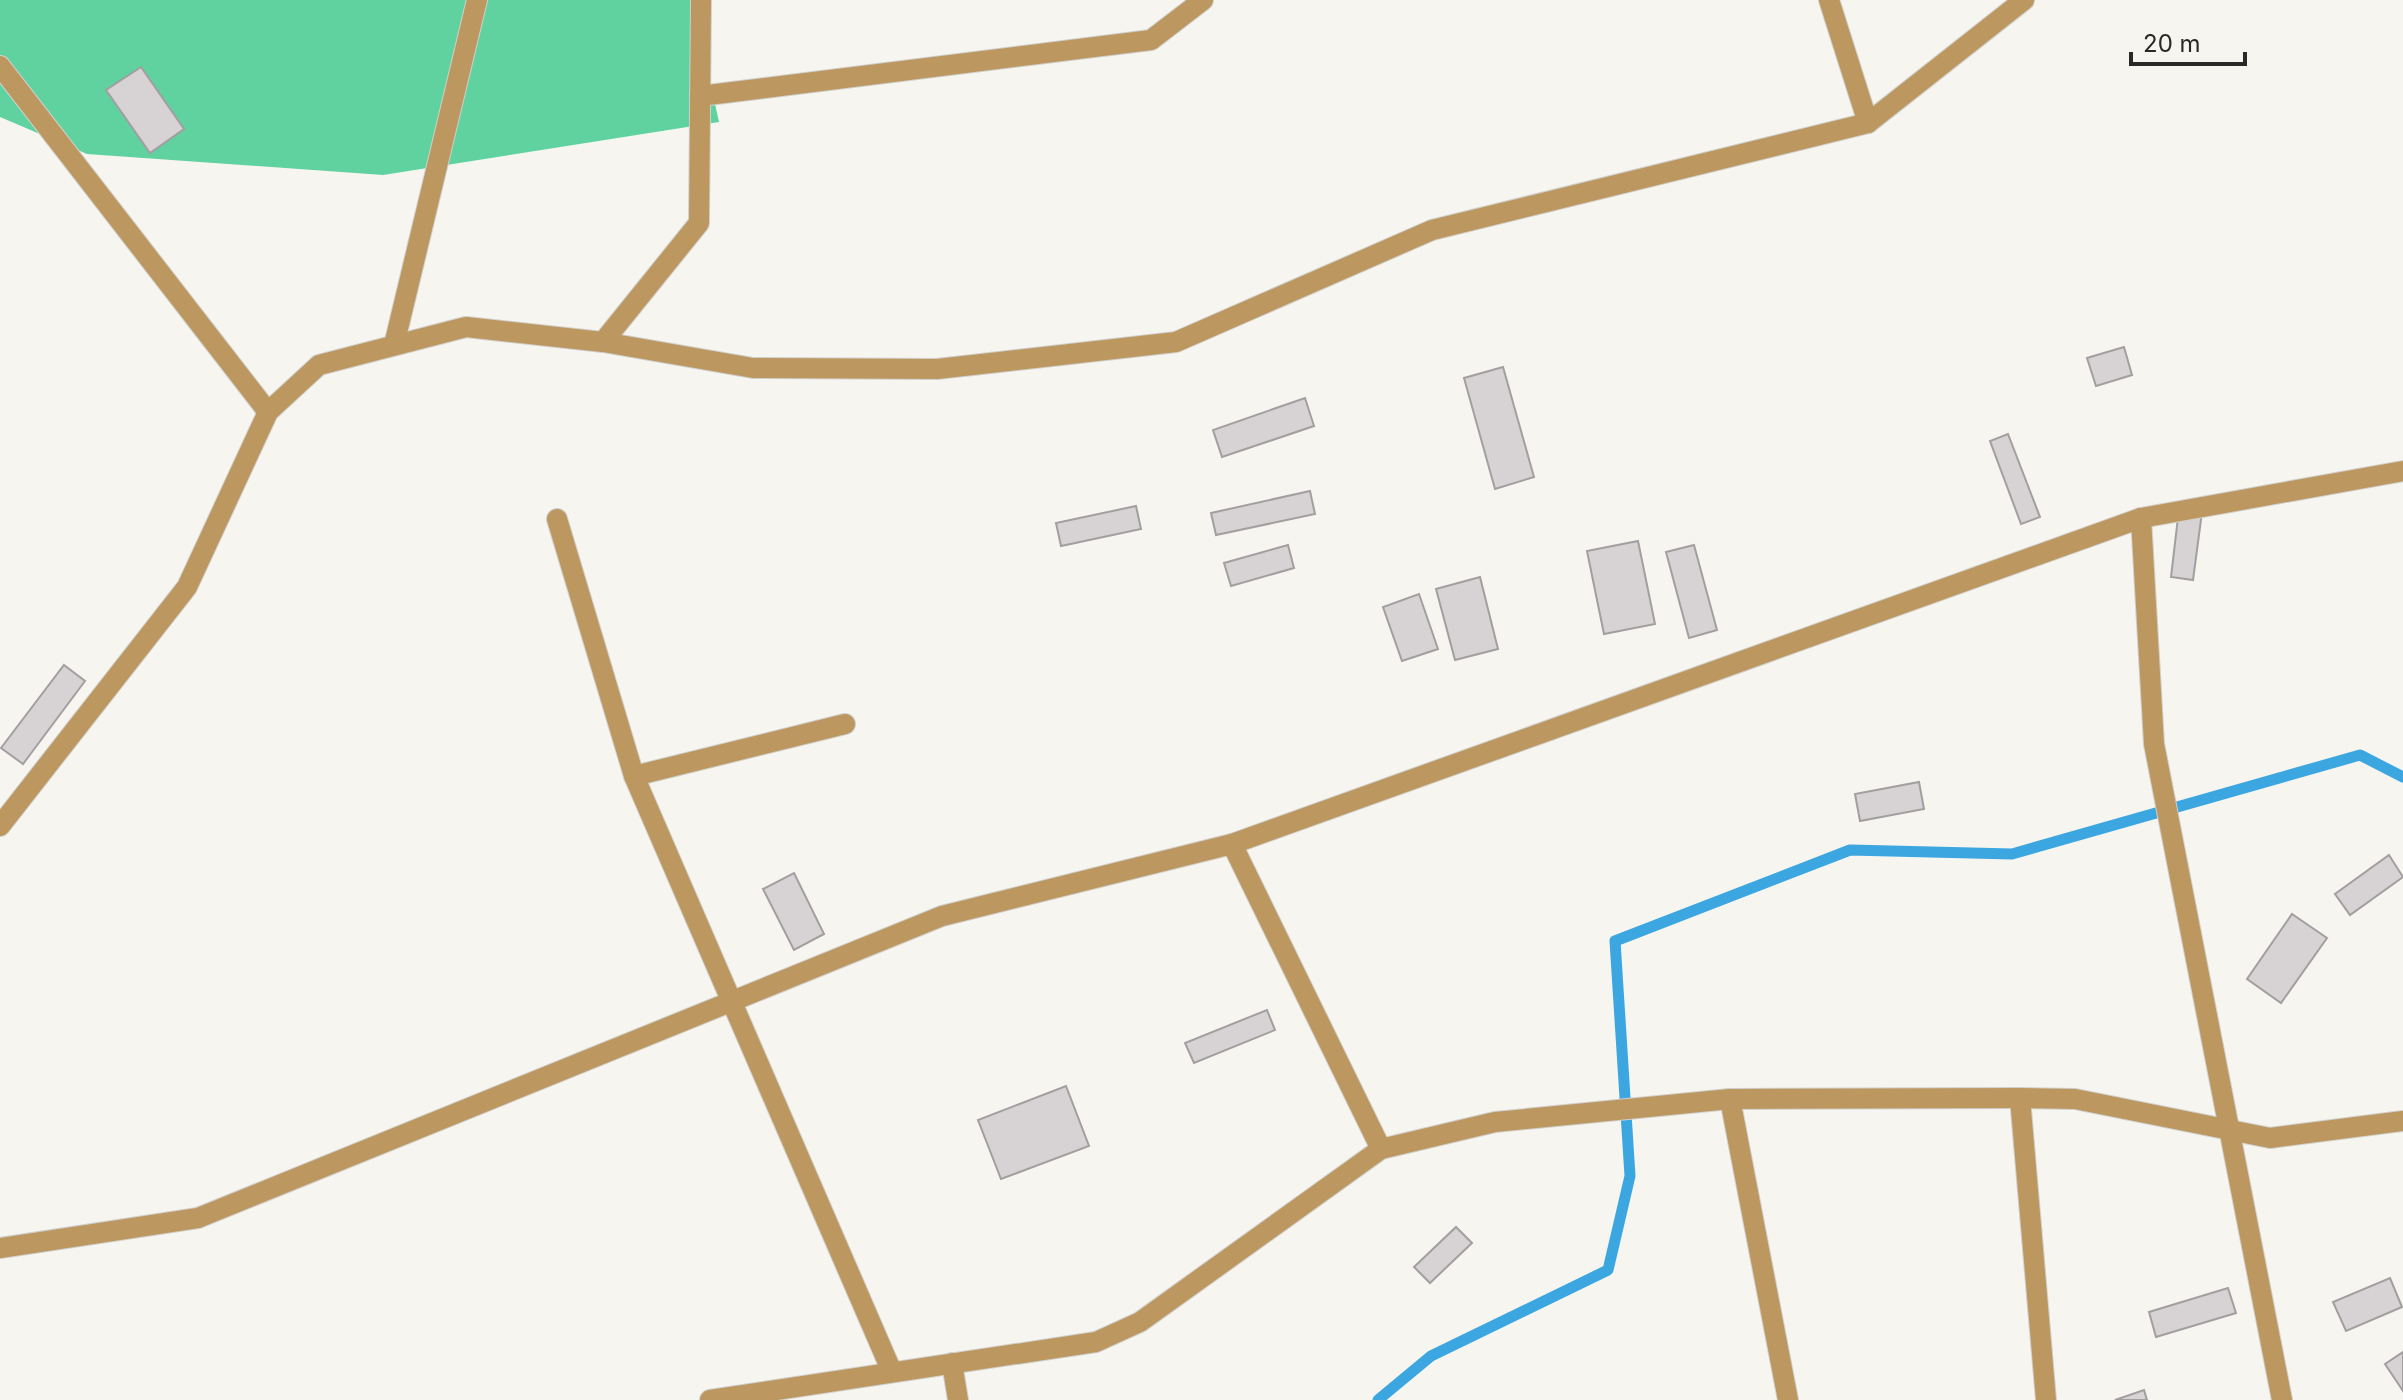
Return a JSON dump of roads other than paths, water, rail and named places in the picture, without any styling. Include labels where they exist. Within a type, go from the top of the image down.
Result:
[{"type":"street","points":[[394,345],[477,0]]},
{"type":"street","points":[[603,342],[699,223],[701,0]]},
{"type":"street","points":[[700,96],[1151,40],[1203,0]]},
{"type":"street","points":[[1829,0],[1868,123]]},
{"type":"street","points":[[0,826],[187,587],[268,412],[319,365],[466,327],[603,342],[753,368],[937,369],[1176,342],[1432,230],[1868,123],[2024,0]]},
{"type":"street","points":[[0,66],[268,412]]},
{"type":"street","points":[[0,1248],[198,1218],[942,916],[1232,844],[2141,518],[2403,471]]},
{"type":"street","points":[[2141,518],[2154,744],[2282,1400]]},
{"type":"street","points":[[557,519],[634,776],[892,1372]]},
{"type":"street","points":[[634,776],[845,724]]},
{"type":"street","points":[[1232,844],[1381,1149]]},
{"type":"street","points":[[2020,1098],[2046,1400]]},
{"type":"street","points":[[710,1400],[1096,1342],[1140,1322],[1381,1149],[1495,1122],[1730,1099],[2020,1098],[2075,1099],[2270,1138],[2403,1121]]},
{"type":"street","points":[[1730,1099],[1788,1400]]},
{"type":"street","points":[[952,1363],[958,1400]]},
{"type":"waterway","points":[[1378,1400],[1431,1356],[1608,1270],[1630,1176],[1615,941],[1850,850],[2012,854],[2360,755],[2403,777]]}]
